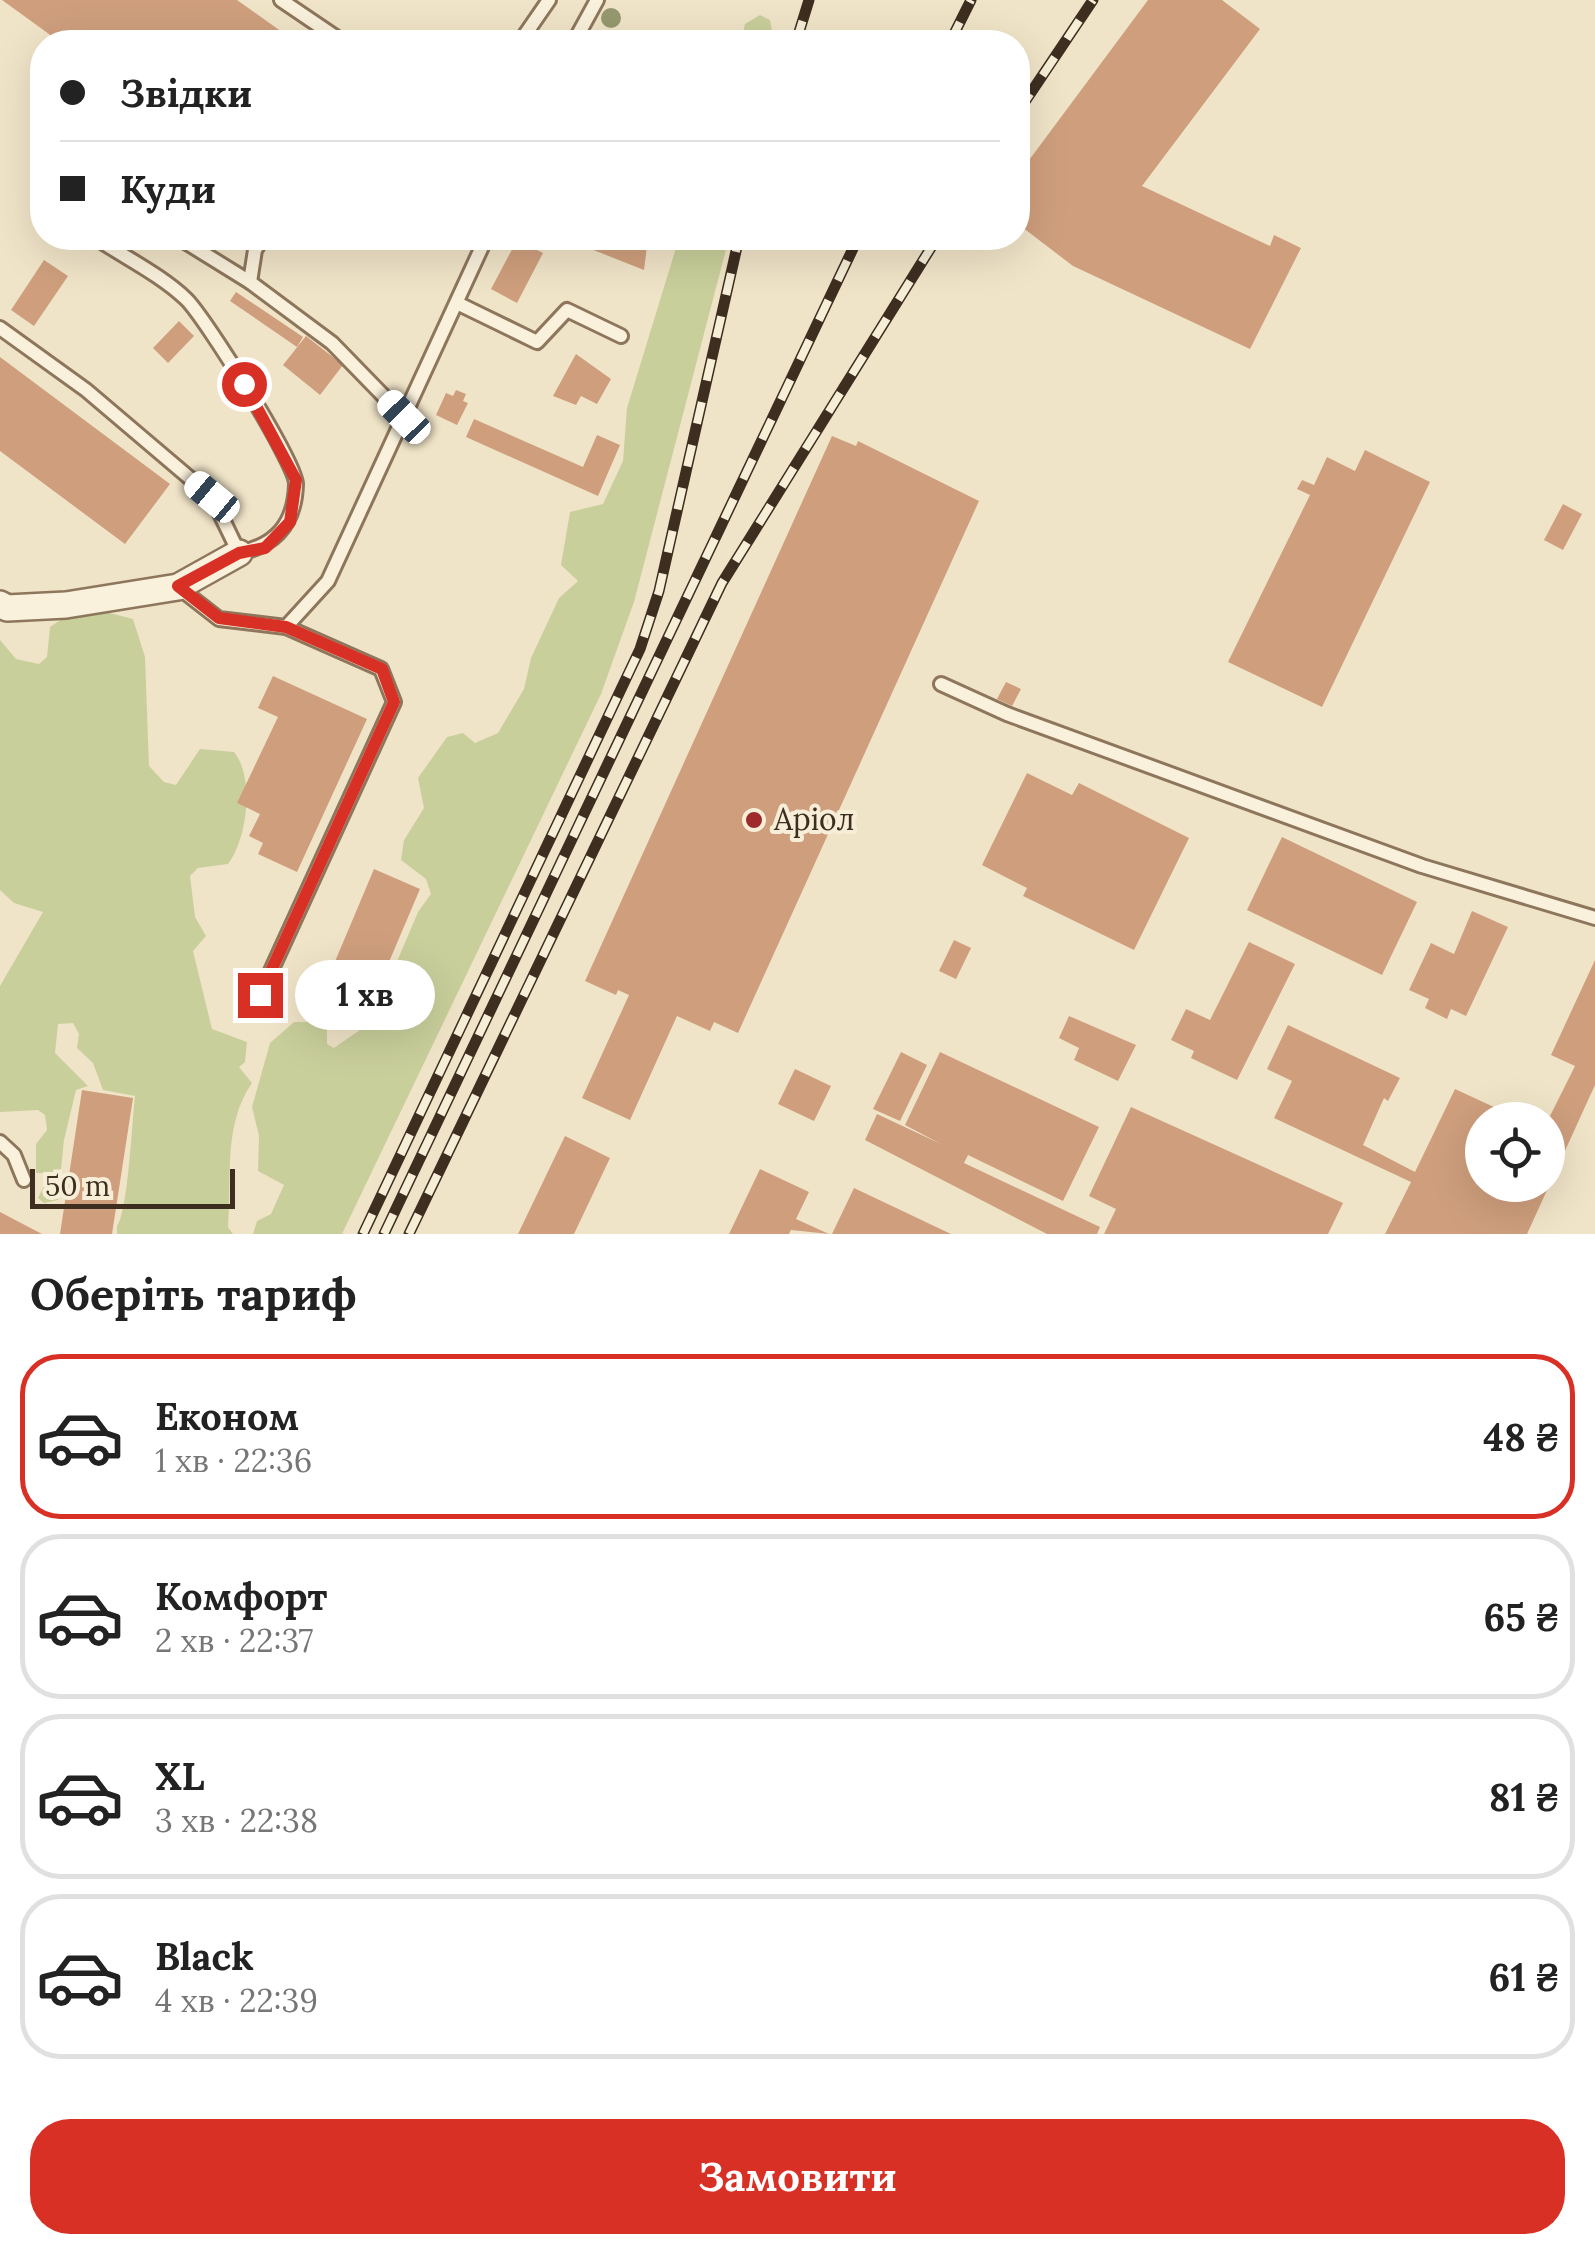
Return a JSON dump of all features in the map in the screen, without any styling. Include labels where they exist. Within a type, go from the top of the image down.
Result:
[{"type":"street","points":[[0,604],[7,608],[66,605],[178,586],[239,553]]},
{"type":"lane","points":[[281,0],[325,30]]},
{"type":"lane","points":[[528,30],[549,0]]},
{"type":"lane","points":[[580,30],[596,0]]},
{"type":"lane","points":[[0,328],[86,390],[212,497],[239,553],[265,548],[290,522],[296,480],[244,384],[186,299],[114,250]]},
{"type":"lane","points":[[199,250],[332,343],[404,417]]},
{"type":"lane","points":[[250,282],[256,250]]},
{"type":"lane","points":[[286,627],[328,581],[481,250]]},
{"type":"lane","points":[[459,304],[538,342],[567,310],[621,336]]},
{"type":"lane","points":[[178,586],[219,618],[286,627],[382,669],[394,702],[260,995]]},
{"type":"lane","points":[[941,684],[1006,714],[1422,866],[1595,918]]},
{"type":"lane","points":[[0,1142],[14,1154],[24,1180]]},
{"type":"green space","points":[[760,15],[770,20],[772,30],[744,30],[745,24]]},
{"type":"green space","points":[[675,250],[726,250],[634,602],[601,694],[342,1234],[253,1234],[257,1221],[271,1214],[284,1185],[258,1171],[259,1136],[252,1107],[270,1043],[294,1022],[322,1022],[327,1028],[327,1044],[334,1048],[367,1025],[376,1011],[418,912],[431,894],[426,879],[401,860],[404,840],[424,808],[418,778],[447,737],[463,733],[475,743],[498,733],[524,689],[531,658],[559,598],[578,581],[561,565],[570,512],[603,504],[623,461],[627,408]]},
{"type":"green space","points":[[102,611],[133,619],[145,657],[149,766],[164,782],[176,785],[200,749],[234,752],[245,777],[244,825],[235,853],[228,864],[198,868],[190,876],[195,917],[206,936],[193,951],[212,1029],[247,1042],[245,1062],[239,1067],[252,1083],[233,1134],[228,1227],[233,1234],[117,1234],[127,1185],[135,1096],[103,1090],[93,1063],[77,1048],[79,1034],[73,1023],[58,1024],[55,1053],[88,1086],[76,1090],[64,1140],[58,1200],[44,1203],[38,1198],[47,1180],[43,1173],[36,1173],[36,1144],[47,1130],[45,1115],[38,1110],[0,1112],[0,986],[43,912],[14,903],[0,890],[0,640],[16,659],[39,664],[47,657],[50,627],[68,615]]},
{"type":"building","points":[[2,0],[237,0],[279,30],[43,30]]},
{"type":"building","points":[[1148,0],[1222,0],[1260,29],[1142,186],[1270,246],[1274,235],[1301,248],[1250,349],[1073,266],[1030,233],[1030,159]]},
{"type":"building","points":[[512,250],[543,253],[517,303],[491,289]]},
{"type":"building","points":[[593,250],[646,250],[644,270]]},
{"type":"building","points":[[44,260],[68,276],[34,326],[11,310]]},
{"type":"building","points":[[236,292],[303,337],[297,347],[230,301]]},
{"type":"building","points":[[179,321],[194,336],[168,363],[153,348]]},
{"type":"building","points":[[306,336],[343,365],[320,395],[283,365]]},
{"type":"building","points":[[576,354],[611,379],[597,404],[581,396],[576,405],[553,396]]},
{"type":"building","points":[[0,357],[170,484],[125,544],[0,451]]},
{"type":"building","points":[[456,390],[466,394],[463,401],[468,403],[457,425],[436,415],[446,393],[453,396]]},
{"type":"building","points":[[474,419],[583,467],[597,435],[620,445],[598,496],[466,437]]},
{"type":"building","points":[[832,436],[856,446],[858,441],[979,501],[738,1033],[714,1022],[710,1031],[677,1016],[630,1120],[582,1098],[629,995],[618,990],[616,995],[585,981]]},
{"type":"building","points":[[1365,450],[1430,482],[1322,707],[1228,662],[1310,495],[1297,489],[1302,480],[1314,485],[1327,457],[1355,471]]},
{"type":"building","points":[[1563,504],[1582,514],[1563,550],[1544,540]]},
{"type":"building","points":[[273,676],[367,719],[297,872],[258,854],[263,843],[249,836],[260,814],[237,803],[278,717],[258,708]]},
{"type":"building","points":[[1006,682],[1021,689],[1012,706],[997,699]]},
{"type":"building","points":[[1027,773],[1072,795],[1079,783],[1189,838],[1134,950],[1023,896],[1027,888],[982,865]]},
{"type":"building","points":[[1282,837],[1417,902],[1382,975],[1247,910]]},
{"type":"building","points":[[374,869],[420,889],[366,1016],[320,997]]},
{"type":"building","points":[[1472,911],[1508,927],[1466,1016],[1451,1009],[1447,1019],[1425,1008],[1429,999],[1409,990],[1431,943],[1454,954]]},
{"type":"building","points":[[954,940],[971,948],[956,979],[939,971]]},
{"type":"building","points":[[1249,942],[1295,964],[1237,1080],[1191,1058],[1194,1051],[1171,1040],[1186,1009],[1210,1020]]},
{"type":"building","points":[[1595,960],[1595,1085],[1565,1151],[1565,1102],[1557,1102],[1575,1066],[1551,1055]]},
{"type":"building","points":[[1069,1016],[1136,1045],[1118,1081],[1074,1060],[1079,1048],[1059,1038]]},
{"type":"building","points":[[1288,1025],[1400,1078],[1388,1101],[1384,1098],[1363,1145],[1415,1172],[1455,1089],[1483,1102],[1465,1102],[1465,1202],[1542,1202],[1527,1234],[1385,1234],[1411,1182],[1274,1118],[1292,1081],[1267,1069]]},
{"type":"building","points":[[901,1052],[927,1065],[900,1121],[873,1109]]},
{"type":"building","points":[[940,1052],[1099,1127],[1063,1201],[968,1155],[964,1163],[1100,1227],[1097,1234],[1047,1234],[865,1140],[877,1114],[941,1144],[905,1125]]},
{"type":"building","points":[[795,1069],[831,1086],[814,1121],[778,1104]]},
{"type":"building","points":[[82,1090],[133,1098],[112,1234],[60,1234]]},
{"type":"building","points":[[1131,1107],[1343,1203],[1328,1234],[1104,1234],[1116,1209],[1089,1196]]},
{"type":"building","points":[[565,1136],[610,1158],[574,1234],[518,1234]]},
{"type":"building","points":[[760,1169],[809,1192],[796,1219],[829,1234],[791,1230],[789,1234],[729,1234]]},
{"type":"building","points":[[854,1188],[932,1225],[951,1234],[832,1234]]},
{"type":"building","points":[[0,1212],[42,1234],[0,1234]]},
{"type":"railway","points":[[800,30],[809,0]]},
{"type":"railway","points":[[956,30],[971,0]]},
{"type":"railway","points":[[1030,94],[1093,0]]},
{"type":"railway","points":[[363,1234],[640,649],[659,591],[736,250]]},
{"type":"railway","points":[[384,1234],[852,250]]},
{"type":"railway","points":[[409,1234],[722,583],[930,250]]},
{"type":"place","name":"Аріол","points":[[754,820]]},
{"type":"route","points":[[244,384],[296,480],[290,522],[265,548],[239,553],[178,586],[219,618],[286,627],[382,669],[394,702],[260,995]]}]
